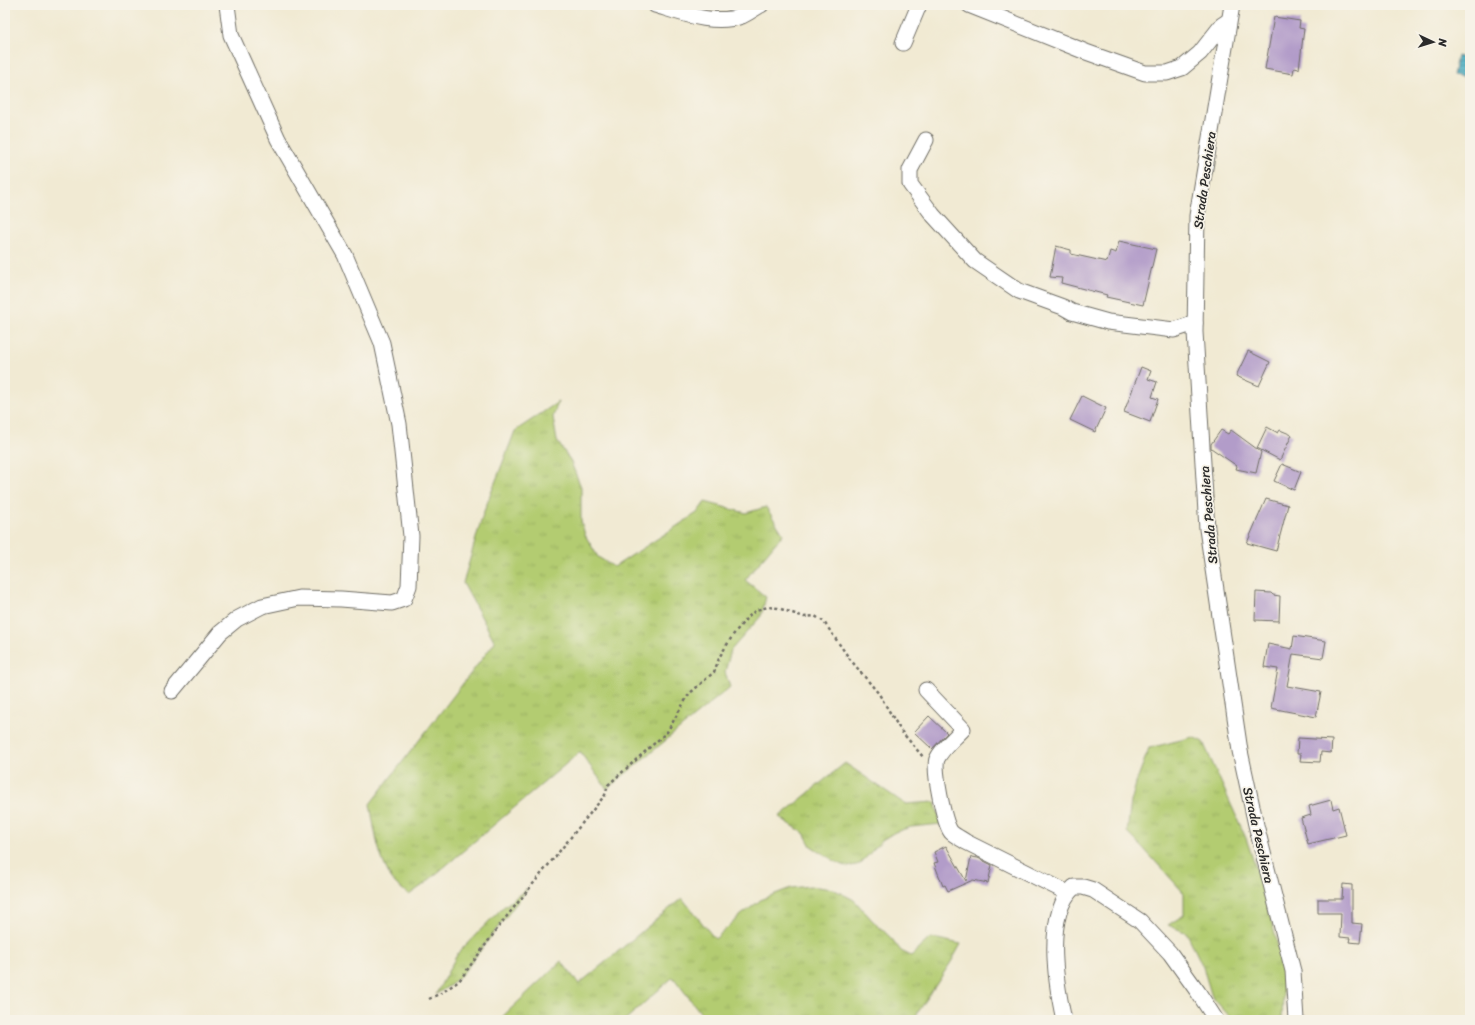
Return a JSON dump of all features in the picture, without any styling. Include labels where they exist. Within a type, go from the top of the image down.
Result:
[{"type":"street","points":[[172,691],[220,633],[237,619],[262,606],[299,598],[341,599],[392,603],[404,598],[409,586],[411,536],[399,424],[382,343],[345,255],[278,139],[230,34],[227,5]]},
{"type":"street","points":[[655,5],[686,14],[720,20],[742,16],[756,8]]},
{"type":"street","points":[[734,5],[756,8]]},
{"type":"street","points":[[903,43],[919,5]]},
{"type":"street","points":[[969,5],[1086,52],[1145,73],[1167,73],[1182,68],[1200,53],[1222,25],[1228,21]]},
{"type":"street","name":"Strada Peschiera","points":[[1232,5],[1228,21],[1197,216],[1195,323],[1207,530],[1240,750],[1256,825],[1293,971],[1296,1020]]},
{"type":"street","points":[[926,140],[910,170],[910,184],[933,216],[975,261],[1019,291],[1063,307],[1072,312],[1108,322],[1174,330],[1195,323]]},
{"type":"street","points":[[1120,334],[1196,340]]},
{"type":"street","points":[[926,690],[964,729],[942,752],[936,761],[944,819],[951,832],[966,842],[1068,893]]},
{"type":"street","points":[[1064,1020],[1059,997],[1054,957],[1056,930],[1061,907],[1068,893],[1074,887],[1083,887],[1093,890],[1140,921],[1170,953],[1216,1020]]},
{"type":"path","points":[[429,999],[443,992],[459,981],[503,921],[605,795],[608,785],[667,732],[689,694],[714,672],[720,656],[733,635],[745,620],[756,610],[768,606],[804,617],[815,616],[824,622],[849,658],[879,694],[901,731],[938,773]]},
{"type":"green space","points":[[558,402],[553,417],[557,441],[570,460],[581,487],[581,521],[585,535],[598,557],[614,567],[697,513],[705,502],[746,513],[766,507],[783,534],[745,580],[766,597],[761,616],[731,650],[725,672],[730,687],[607,789],[580,752],[423,885],[409,895],[395,883],[385,865],[378,845],[370,804],[495,642],[463,583],[483,514],[515,431]]},
{"type":"green space","points":[[1193,737],[1203,742],[1246,838],[1263,890],[1284,968],[1282,1020],[1233,1020],[1212,997],[1203,967],[1187,933],[1168,925],[1184,915],[1184,893],[1127,832],[1131,802],[1137,780],[1149,748]]},
{"type":"green space","points":[[845,763],[905,804],[935,802],[941,824],[911,827],[895,832],[882,840],[860,864],[848,867],[836,862],[811,846],[804,833],[779,817]]},
{"type":"green space","points":[[810,886],[833,889],[854,900],[892,939],[901,951],[911,956],[930,938],[961,944],[913,1020],[706,1020],[673,977],[625,1020],[499,1020],[561,961],[579,984],[682,898],[715,939],[740,916],[762,899],[791,888]]},
{"type":"green space","points":[[528,888],[463,973],[452,984],[436,994],[458,953],[502,908]]},
{"type":"water","points":[[1457,56],[1467,59],[1463,77],[1453,75]]},
{"type":"building","points":[[1274,17],[1300,21],[1299,28],[1304,29],[1299,69],[1294,68],[1293,74],[1265,69]]},
{"type":"building","points":[[1119,241],[1156,249],[1143,305],[1106,297],[1107,295],[1061,283],[1062,278],[1050,277],[1056,246],[1071,250],[1071,254],[1107,262],[1110,251],[1116,253]]},
{"type":"building","points":[[1248,351],[1270,362],[1259,386],[1236,376]]},
{"type":"building","points":[[1141,367],[1151,371],[1148,379],[1157,382],[1152,397],[1158,399],[1150,422],[1124,412]]},
{"type":"building","points":[[1082,396],[1106,408],[1095,432],[1070,420]]},
{"type":"building","points":[[1267,427],[1278,433],[1280,430],[1292,435],[1280,460],[1257,448]]},
{"type":"building","points":[[1221,430],[1228,434],[1231,430],[1261,452],[1256,473],[1236,469],[1237,466],[1211,448],[1211,444]]},
{"type":"building","points":[[1282,464],[1301,472],[1294,490],[1274,481]]},
{"type":"building","points":[[1266,499],[1288,505],[1276,551],[1247,543]]},
{"type":"building","points":[[1256,592],[1271,593],[1273,595],[1280,596],[1279,621],[1255,620]]},
{"type":"building","points":[[1294,636],[1326,641],[1323,658],[1293,654],[1287,686],[1321,692],[1316,717],[1271,708],[1278,669],[1264,667],[1268,644],[1292,649]]},
{"type":"building","points":[[929,716],[947,733],[932,749],[914,732]]},
{"type":"building","points":[[1298,738],[1332,740],[1331,753],[1321,752],[1320,762],[1300,761],[1301,754],[1297,754]]},
{"type":"building","points":[[1331,800],[1333,809],[1339,807],[1346,835],[1308,844],[1301,818],[1311,815],[1309,806]]},
{"type":"building","points":[[946,846],[966,881],[971,857],[978,858],[992,865],[988,883],[973,880],[948,891],[945,885],[943,886],[934,863],[938,862],[934,852]]},
{"type":"building","points":[[1343,884],[1352,885],[1352,923],[1362,924],[1360,943],[1349,942],[1350,938],[1340,937],[1341,913],[1318,913],[1318,899],[1342,899]]}]
